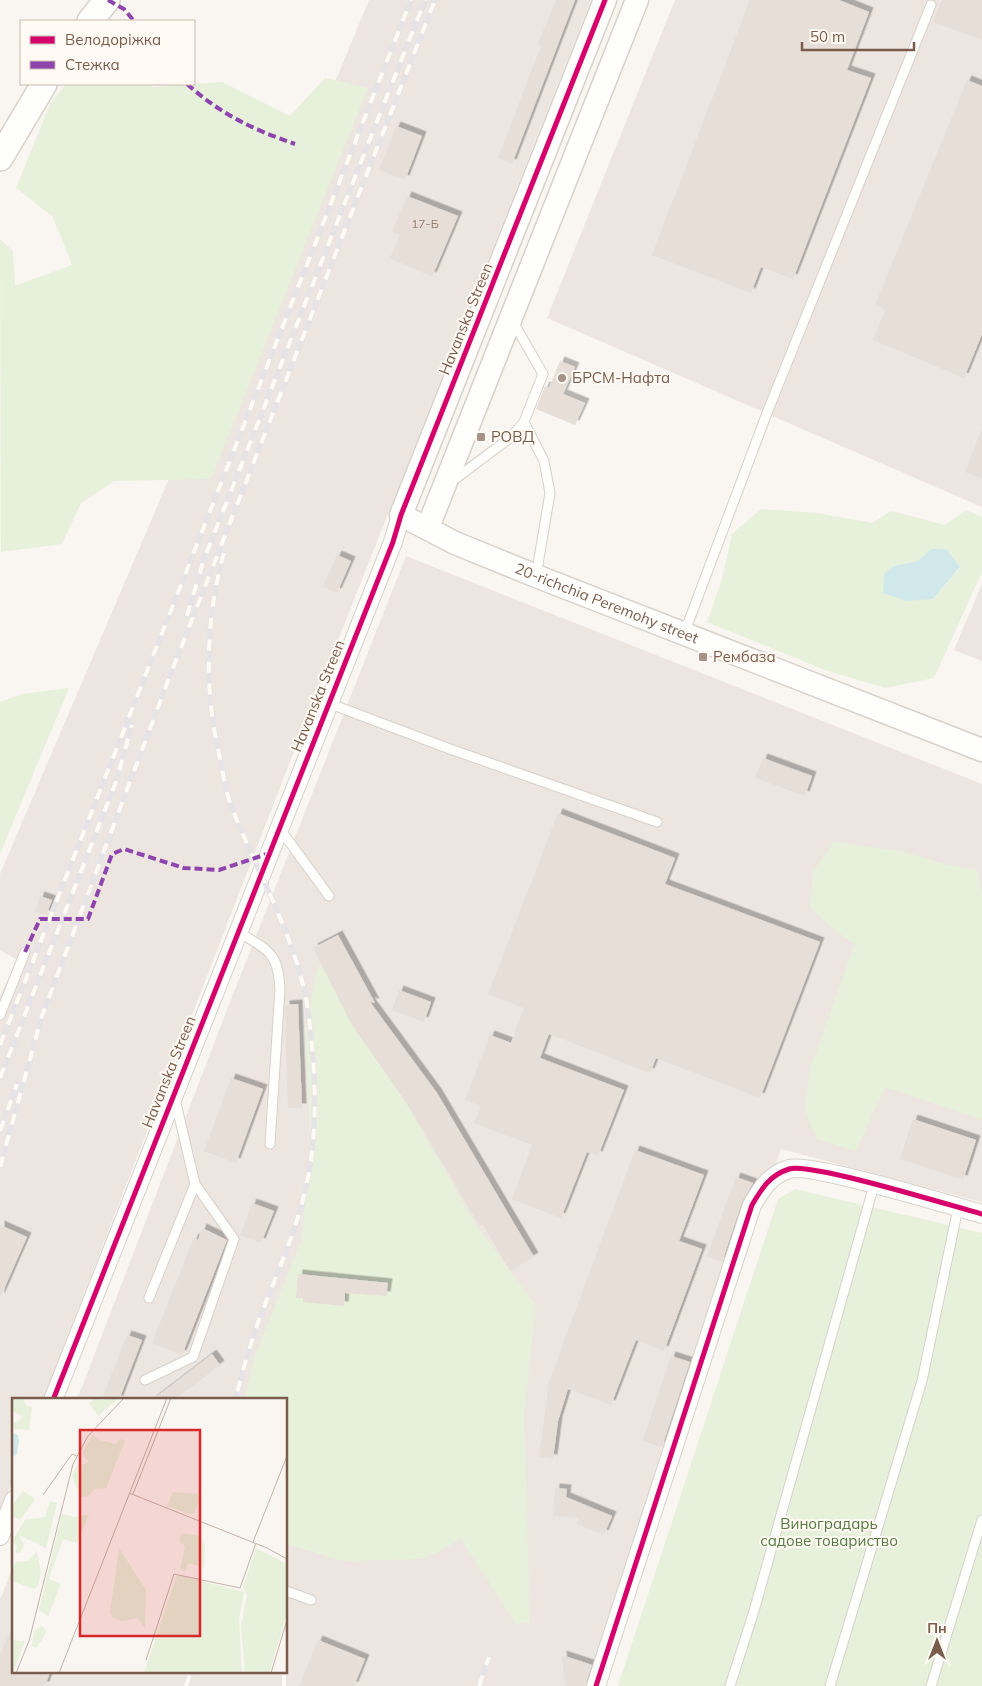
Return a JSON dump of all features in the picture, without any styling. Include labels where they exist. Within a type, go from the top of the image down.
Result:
[{"type":"main road","points":[[91,20],[107,0]]},
{"type":"main road","points":[[0,158],[43,85]]},
{"type":"street","name":"Havanska Streen","points":[[57,1398],[174,1094],[280,829],[328,703],[394,542],[401,516],[605,0]]},
{"type":"street","points":[[428,527],[636,0]]},
{"type":"street","name":"20-richchia Peremohy street","points":[[401,516],[428,527],[455,543],[536,576],[982,750]]},
{"type":"street","points":[[596,1686],[752,1204],[767,1181],[791,1168],[819,1171],[982,1214]]},
{"type":"street","points":[[0,1538],[12,1505]]},
{"type":"lane","points":[[684,634],[767,413],[931,5]]},
{"type":"lane","points":[[444,486],[502,444],[524,422],[543,374],[511,319]]},
{"type":"lane","points":[[524,422],[544,460],[550,494],[536,576]]},
{"type":"lane","points":[[328,703],[450,749],[657,822]]},
{"type":"lane","points":[[280,829],[329,896]]},
{"type":"lane","points":[[239,932],[267,950],[278,966],[280,989],[270,1144]]},
{"type":"lane","points":[[0,1015],[25,952]]},
{"type":"lane","points":[[145,1380],[192,1357],[234,1239],[194,1184],[174,1094]]},
{"type":"lane","points":[[149,1298],[194,1184]]},
{"type":"lane","points":[[730,1686],[754,1611],[874,1185]]},
{"type":"lane","points":[[830,1686],[922,1381],[958,1208]]},
{"type":"lane","points":[[931,1686],[982,1520]]},
{"type":"lane","points":[[0,1538],[12,1531]]},
{"type":"lane","points":[[288,1592],[311,1600]]},
{"type":"shaded area","points":[[369,0],[591,0],[284,777],[44,1398],[12,1398],[12,1482],[0,1512],[0,996],[17,960],[0,950],[0,874],[213,376]]},
{"type":"shaded area","points":[[675,0],[982,0],[982,507],[547,318]]},
{"type":"shaded area","points":[[406,556],[982,784],[982,1202],[781,1149],[603,1686],[0,1686],[0,1600],[12,1569],[12,1674],[288,1674],[288,1398],[78,1398],[230,1002]]},
{"type":"shaded area","points":[[982,584],[982,661],[954,650]]},
{"type":"green space","points":[[325,78],[368,88],[211,479],[114,481],[81,503],[62,544],[1,552],[0,239],[13,251],[15,286],[72,265],[53,217],[16,188],[50,104],[65,85],[150,85],[152,87],[222,82],[290,116]]},
{"type":"green space","points":[[761,509],[817,513],[872,523],[891,511],[945,525],[966,510],[982,517],[982,572],[934,678],[885,688],[825,670],[707,622],[722,579],[732,534]],"holes":[[[931,549],[960,568],[933,599],[894,566],[918,561]]]},
{"type":"green space","points":[[69,688],[0,854],[0,702],[22,694]]},
{"type":"green space","points":[[834,842],[901,851],[944,864],[977,870],[982,896],[982,1120],[885,1087],[856,1151],[817,1139],[804,1110],[811,1066],[855,944],[834,930],[810,908],[813,871]]},
{"type":"green space","points":[[321,964],[407,1105],[475,1223],[536,1306],[524,1414],[530,1623],[516,1624],[461,1539],[424,1559],[343,1561],[288,1545],[288,1398],[245,1398],[254,1358],[301,1242],[311,1149],[305,1032],[317,971]]},
{"type":"green space","name":"Виноградарь садове товариство","points":[[795,1189],[982,1233],[982,1686],[618,1686],[778,1199]]},
{"type":"water","points":[[931,549],[946,549],[960,567],[933,599],[906,601],[883,593],[884,574],[894,566],[918,561]]},
{"type":"building","points":[[556,0],[575,0],[512,164],[498,158],[541,46],[538,44]]},
{"type":"building","points":[[750,0],[839,0],[869,12],[847,70],[871,78],[793,279],[761,267],[751,293],[652,255]]},
{"type":"building","points":[[942,0],[982,0],[982,40],[933,22]]},
{"type":"building","points":[[967,80],[982,86],[982,334],[964,378],[873,340],[885,310],[875,305]]},
{"type":"building","points":[[396,126],[422,136],[405,180],[379,170]]},
{"type":"building","points":[[407,196],[458,216],[432,277],[390,258],[400,235],[392,231]]},
{"type":"building","points":[[560,361],[575,367],[563,394],[585,403],[575,425],[536,409],[545,386],[549,388]]},
{"type":"building","points":[[982,431],[982,479],[965,472]]},
{"type":"building","points":[[337,555],[351,561],[337,593],[323,587]]},
{"type":"building","points":[[763,758],[812,776],[805,796],[755,778]]},
{"type":"building","points":[[558,813],[675,858],[665,884],[820,942],[760,1098],[656,1058],[650,1073],[549,1034],[540,1058],[624,1090],[598,1156],[587,1152],[561,1218],[512,1199],[532,1145],[474,1123],[481,1106],[465,1100],[490,1035],[511,1043],[524,1008],[488,994]]},
{"type":"building","points":[[40,896],[52,900],[46,915],[35,911]]},
{"type":"building","points":[[338,935],[375,1003],[370,1002],[437,1093],[534,1257],[510,1271],[483,1225],[479,1225],[410,1108],[352,1025],[313,948]]},
{"type":"building","points":[[399,990],[431,1002],[424,1022],[392,1010]]},
{"type":"building","points":[[298,1004],[302,1108],[288,1108],[285,1005]]},
{"type":"building","points":[[231,1078],[263,1089],[236,1163],[204,1151]]},
{"type":"building","points":[[913,1119],[976,1140],[963,1180],[900,1159]]},
{"type":"building","points":[[635,1150],[704,1175],[679,1241],[702,1249],[664,1351],[636,1340],[611,1405],[568,1389],[558,1421],[553,1459],[539,1457],[549,1382]]},
{"type":"building","points":[[736,1177],[753,1183],[742,1202],[722,1262],[707,1256]]},
{"type":"building","points":[[252,1203],[274,1211],[261,1243],[240,1235]]},
{"type":"building","points":[[0,1225],[27,1237],[0,1298]]},
{"type":"building","points":[[202,1228],[227,1240],[182,1355],[152,1343],[194,1238],[198,1240]]},
{"type":"building","points":[[298,1274],[388,1283],[386,1296],[345,1293],[344,1306],[303,1302],[303,1298],[296,1298]]},
{"type":"building","points":[[127,1335],[142,1340],[120,1398],[103,1396]]},
{"type":"building","points":[[212,1354],[220,1365],[177,1398],[155,1398]]},
{"type":"building","points":[[671,1356],[690,1362],[662,1447],[643,1441]]},
{"type":"building","points":[[555,1488],[567,1489],[566,1497],[612,1516],[604,1535],[577,1524],[579,1518],[553,1516]]},
{"type":"building","points":[[12,1627],[12,1674],[49,1674],[45,1686],[0,1686],[0,1655]]},
{"type":"building","points":[[318,1640],[365,1659],[354,1686],[299,1686]]},
{"type":"building","points":[[562,1655],[592,1665],[585,1686],[567,1686],[564,1678]]},
{"type":"railway","points":[[0,1045],[411,0]]},
{"type":"railway","points":[[187,616],[203,562],[425,0]]},
{"type":"railway","points":[[0,1167],[42,1016],[166,686],[435,0]]},
{"type":"railway","points":[[224,553],[213,602],[210,626],[209,676],[214,725],[228,798],[277,910],[303,986],[311,1033],[315,1101],[312,1147],[301,1207],[259,1320],[236,1398]]},
{"type":"railway","points":[[0,1078],[116,782],[132,725]]},
{"type":"railway","points":[[0,1131],[17,1084]]},
{"type":"railway","points":[[479,1686],[489,1657]]},
{"type":"railway","points":[[186,1686],[190,1674]]},
{"type":"railway","points":[[284,1674],[284,1686]]},
{"type":"marked path","points":[[108,0],[124,9],[133,20]]},
{"type":"marked path","points":[[188,85],[225,113],[265,133],[295,144]]},
{"type":"marked path","points":[[25,952],[40,919],[88,919],[112,854],[124,849],[184,868],[219,870],[270,853]]},
{"type":"cycle path","points":[[54,1398],[393,542],[401,515],[605,0]]},
{"type":"cycle path","points":[[596,1686],[752,1205],[763,1188],[782,1172],[789,1169],[802,1169],[851,1178],[982,1214]]},
{"type":"place","name":"БРСМ-Нафта","points":[[562,378]]},
{"type":"place","name":"РОВД","points":[[481,437]]},
{"type":"place","name":"Рембаза","points":[[703,657]]}]
